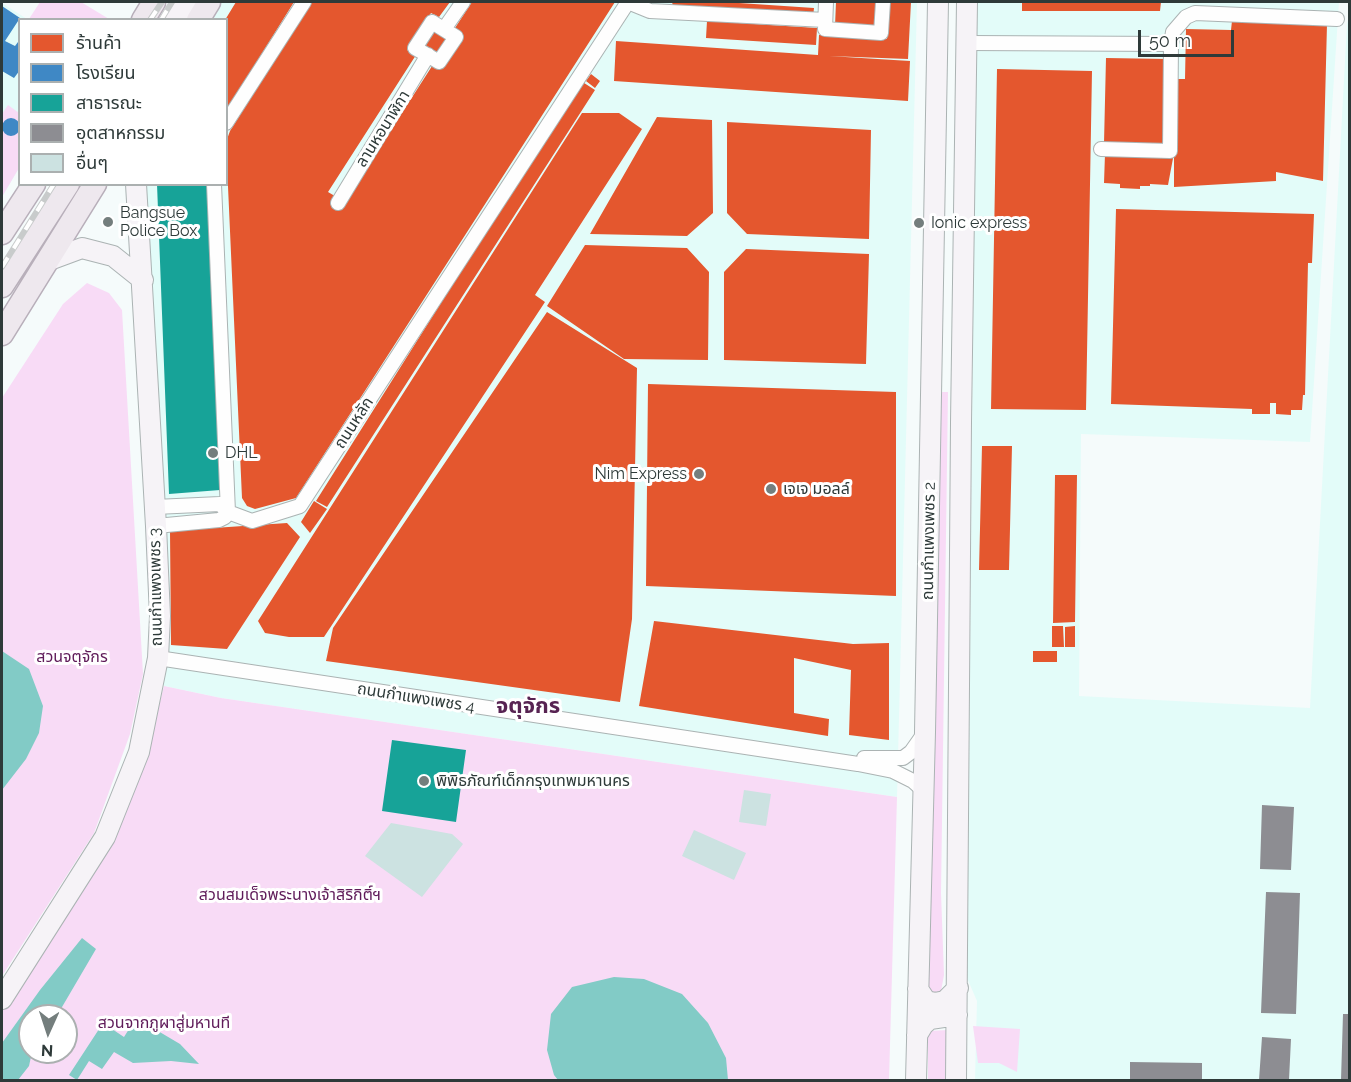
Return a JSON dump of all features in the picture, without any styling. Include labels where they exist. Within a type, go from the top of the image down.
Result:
[{"type":"main road","points":[[176,18],[187,2]]},
{"type":"main road","points":[[199,18],[209,2]]},
{"type":"main road","name":"ถนนกำแพงเพชร 2","points":[[916,1080],[924,791],[938,2]]},
{"type":"main road","name":"ถนนกำแพงเพชร 2","points":[[956,1080],[967,2]]},
{"type":"main road","points":[[2,233],[33,186]]},
{"type":"main road","points":[[2,286],[67,186]]},
{"type":"main road","points":[[2,334],[94,186]]},
{"type":"main road","name":"ถนนกำแพงเพชร 3","points":[[2,999],[105,837],[139,752],[158,658],[160,616],[136,186]]},
{"type":"main road","points":[[47,261],[82,248],[113,256],[143,280]]},
{"type":"main road","points":[[918,989],[926,1001],[935,1003],[945,1000],[958,988]]},
{"type":"main road","points":[[917,1035],[930,1019],[957,1015]]},
{"type":"street","points":[[228,120],[304,2]]},
{"type":"street","name":"ลานหอนาฬิกา","points":[[338,203],[428,55],[416,48],[426,31],[432,22],[444,29],[463,2]]},
{"type":"street","points":[[628,2],[650,11],[825,20]]},
{"type":"street","name":"ถนนหลัก","points":[[155,517],[220,504],[228,512],[252,521],[300,506],[628,2]]},
{"type":"street","points":[[826,2],[825,29],[881,33],[883,2]]},
{"type":"street","points":[[1101,149],[1170,151],[1171,44],[1173,32],[1186,17],[1195,14],[1337,19]]},
{"type":"street","points":[[968,43],[1171,44]]},
{"type":"street","points":[[155,517],[219,519],[225,518],[228,512],[214,186]]},
{"type":"street","name":"ถนนกำแพงเพชร 4","points":[[158,658],[817,757],[893,771],[913,781],[924,791]]},
{"type":"street","name":"ถนนกำแพงเพชร 4","points":[[817,757],[903,758],[911,752],[925,732]]},
{"type":"shaded area","points":[[222,2],[917,2],[897,797],[221,698],[164,686],[141,186],[228,186],[228,18],[212,18]]},
{"type":"shaded area","points":[[976,2],[1339,2],[1310,442],[1081,434],[1079,696],[1310,708],[1349,16],[1349,1080],[975,1080],[977,1001],[967,978]]},
{"type":"shaded area","points":[[2,3],[25,18],[18,18],[18,170],[2,197]]},
{"type":"green space","points":[[40,2],[81,2],[107,18],[30,18]]},
{"type":"green space","points":[[8,105],[18,112],[18,170],[2,197],[2,114]]},
{"type":"green space","name":"สวนจตุจักร","points":[[87,283],[109,293],[122,310],[143,674],[130,734],[94,833],[2,976],[2,398],[63,304]]},
{"type":"green space","points":[[939,392],[948,392],[941,893],[944,975],[941,991],[935,993],[927,990]]},
{"type":"green space","name":"สวนสมเด็จพระนางเจ้าสิริกิติ์ฯ","points":[[164,686],[221,698],[897,797],[889,1080],[2,1080],[2,1011],[110,844],[150,740]]},
{"type":"green space","points":[[973,1026],[1020,1029],[1017,1072],[999,1063],[978,1063]]},
{"type":"green space","points":[[949,1030],[948,1080],[928,1080],[928,1031]]},
{"type":"water","points":[[2,651],[29,669],[43,706],[39,733],[26,759],[2,790]]},
{"type":"water","points":[[82,938],[96,949],[64,1004],[30,1004]]},
{"type":"water","points":[[614,977],[644,979],[682,994],[708,1023],[726,1058],[728,1080],[558,1080],[554,1075],[547,1050],[551,1014],[572,987]]},
{"type":"water","points":[[136,1018],[180,1044],[199,1064],[171,1061],[133,1063],[114,1052],[102,1069],[89,1061],[77,1080],[69,1075],[103,1023],[124,1037]]},
{"type":"water","points":[[18,1021],[18,1064],[29,1064],[18,1080],[2,1080],[2,1043]]},
{"type":"building: ร้านค้า","points":[[236,2],[294,2],[228,108],[228,18]]},
{"type":"building: ร้านค้า","points":[[311,2],[450,2],[439,17],[431,13],[407,50],[416,55],[328,192],[345,202],[434,63],[443,67],[463,34],[455,28],[472,2],[615,2],[296,498],[255,509],[247,506],[242,498],[228,186],[230,131]]},
{"type":"building: ร้านค้า","points":[[672,2],[724,2],[814,8],[813,17],[673,6]]},
{"type":"building: ร้านค้า","points":[[836,2],[876,2],[874,28],[835,26]]},
{"type":"building: ร้านค้า","points":[[889,2],[911,2],[908,59],[829,56],[910,61],[908,101],[614,81],[616,41],[818,55],[819,35],[887,39]]},
{"type":"building: ร้านค้า","points":[[1022,2],[1161,2],[1160,11],[1022,11]]},
{"type":"building: ร้านค้า","points":[[707,21],[817,28],[816,45],[706,38]]},
{"type":"building: ร้านค้า","points":[[1232,21],[1327,24],[1323,181],[1276,172],[1276,181],[1174,187],[1175,79],[1185,79],[1186,29],[1231,30]]},
{"type":"building: ร้านค้า","points":[[433,30],[448,40],[438,55],[423,45]]},
{"type":"building: ร้านค้า","points":[[1106,58],[1168,59],[1167,144],[1104,143]]},
{"type":"building: ร้านค้า","points":[[997,69],[1092,71],[1086,410],[991,409]]},
{"type":"building: ร้านค้า","points":[[591,74],[600,81],[595,88],[586,81]]},
{"type":"building: ร้านค้า","points":[[581,81],[595,90],[327,507],[316,501]]},
{"type":"building: ร้านค้า","points":[[582,113],[619,113],[642,129],[535,295],[545,302],[324,637],[289,637],[265,633],[258,621]]},
{"type":"building: ร้านค้า","points":[[657,117],[712,120],[713,213],[687,236],[590,234]]},
{"type":"building: ร้านค้า","points":[[727,122],[871,130],[869,239],[747,234],[727,213]]},
{"type":"building: ร้านค้า","points":[[1174,153],[1168,185],[1150,184],[1150,186],[1140,186],[1140,189],[1120,188],[1120,184],[1104,183],[1105,154]]},
{"type":"building: ร้านค้า","points":[[1116,209],[1314,214],[1312,263],[1308,263],[1305,395],[1303,395],[1302,410],[1291,410],[1291,415],[1276,414],[1276,403],[1270,403],[1270,414],[1252,414],[1252,409],[1111,404]]},
{"type":"building: ร้านค้า","points":[[585,245],[687,248],[709,272],[708,360],[624,359],[547,306]]},
{"type":"building: ร้านค้า","points":[[746,249],[869,254],[866,364],[724,360],[724,272]]},
{"type":"building: ร้านค้า","points":[[547,312],[637,368],[632,619],[620,702],[326,661],[333,628]]},
{"type":"building: ร้านค้า","name":"เจเจ มอลล์","points":[[648,384],[896,392],[896,596],[646,586]]},
{"type":"building: ร้านค้า","points":[[982,446],[1012,446],[1009,570],[979,570]]},
{"type":"building: ร้านค้า","points":[[1055,475],[1077,475],[1075,622],[1053,623]]},
{"type":"building: ร้านค้า","points":[[314,501],[327,509],[310,533],[301,522]]},
{"type":"building: ร้านค้า","points":[[287,523],[300,537],[227,649],[171,645],[170,531]]},
{"type":"building: ร้านค้า","points":[[654,621],[853,644],[889,643],[889,740],[849,735],[851,670],[794,658],[794,713],[829,719],[828,736],[639,706]]},
{"type":"building: ร้านค้า","points":[[1052,626],[1063,626],[1064,647],[1052,647]]},
{"type":"building: ร้านค้า","points":[[1075,626],[1075,647],[1065,647],[1065,627]]},
{"type":"building: ร้านค้า","points":[[1033,651],[1057,651],[1057,662],[1033,662]]},
{"type":"building: โรงเรียน","points":[[2,6],[20,18],[5,41],[15,46],[18,42],[18,73],[14,78],[2,71]]},
{"type":"building: โรงเรียน","points":[[7,118],[18,120],[18,134],[7,136],[2,131],[2,123]]},
{"type":"building: สาธารณะ","points":[[157,186],[209,186],[220,490],[169,494]]},
{"type":"building: สาธารณะ","name":"พิพิธภัณฑ์เด็กกรุงเทพมหานคร","points":[[392,740],[466,750],[456,822],[382,811]]},
{"type":"building: อุตสาหกรรม","points":[[1262,805],[1294,807],[1291,870],[1260,869]]},
{"type":"building: อุตสาหกรรม","points":[[1266,892],[1300,893],[1296,1014],[1261,1013]]},
{"type":"building: อุตสาหกรรม","points":[[1343,1014],[1350,1014],[1350,1080],[1341,1080]]},
{"type":"building: อุตสาหกรรม","points":[[1262,1037],[1291,1039],[1289,1080],[1259,1080]]},
{"type":"building: อุตสาหกรรม","points":[[1130,1062],[1202,1063],[1202,1080],[1130,1080]]},
{"type":"building: อื่นๆ","points":[[744,790],[771,794],[766,826],[739,822]]},
{"type":"building: อื่นๆ","points":[[391,823],[452,834],[463,844],[422,897],[365,856]]},
{"type":"building: อื่นๆ","points":[[694,830],[746,853],[734,880],[682,856]]},
{"type":"railway","points":[[151,18],[162,2]]},
{"type":"railway","points":[[162,18],[172,2]]},
{"type":"railway","points":[[2,267],[53,186]]},
{"type":"place","name":"Bangsue Police Box","points":[[108,222]]},
{"type":"place","name":"Ionic express","points":[[919,223]]},
{"type":"place","name":"DHL","points":[[213,453]]},
{"type":"place","name":"Nim Express","points":[[699,474]]},
{"type":"place","name":"เจเจ มอลล์","points":[[771,489]]},
{"type":"place","name":"พิพิธภัณฑ์เด็กกรุงเทพมหานคร","points":[[424,781]]},
{"type":"district","name":"จตุจักร","points":[[528,706]]},
{"type":"park label","name":"สวนจากภูผาสู่มหานที","points":[[164,1023]]}]
